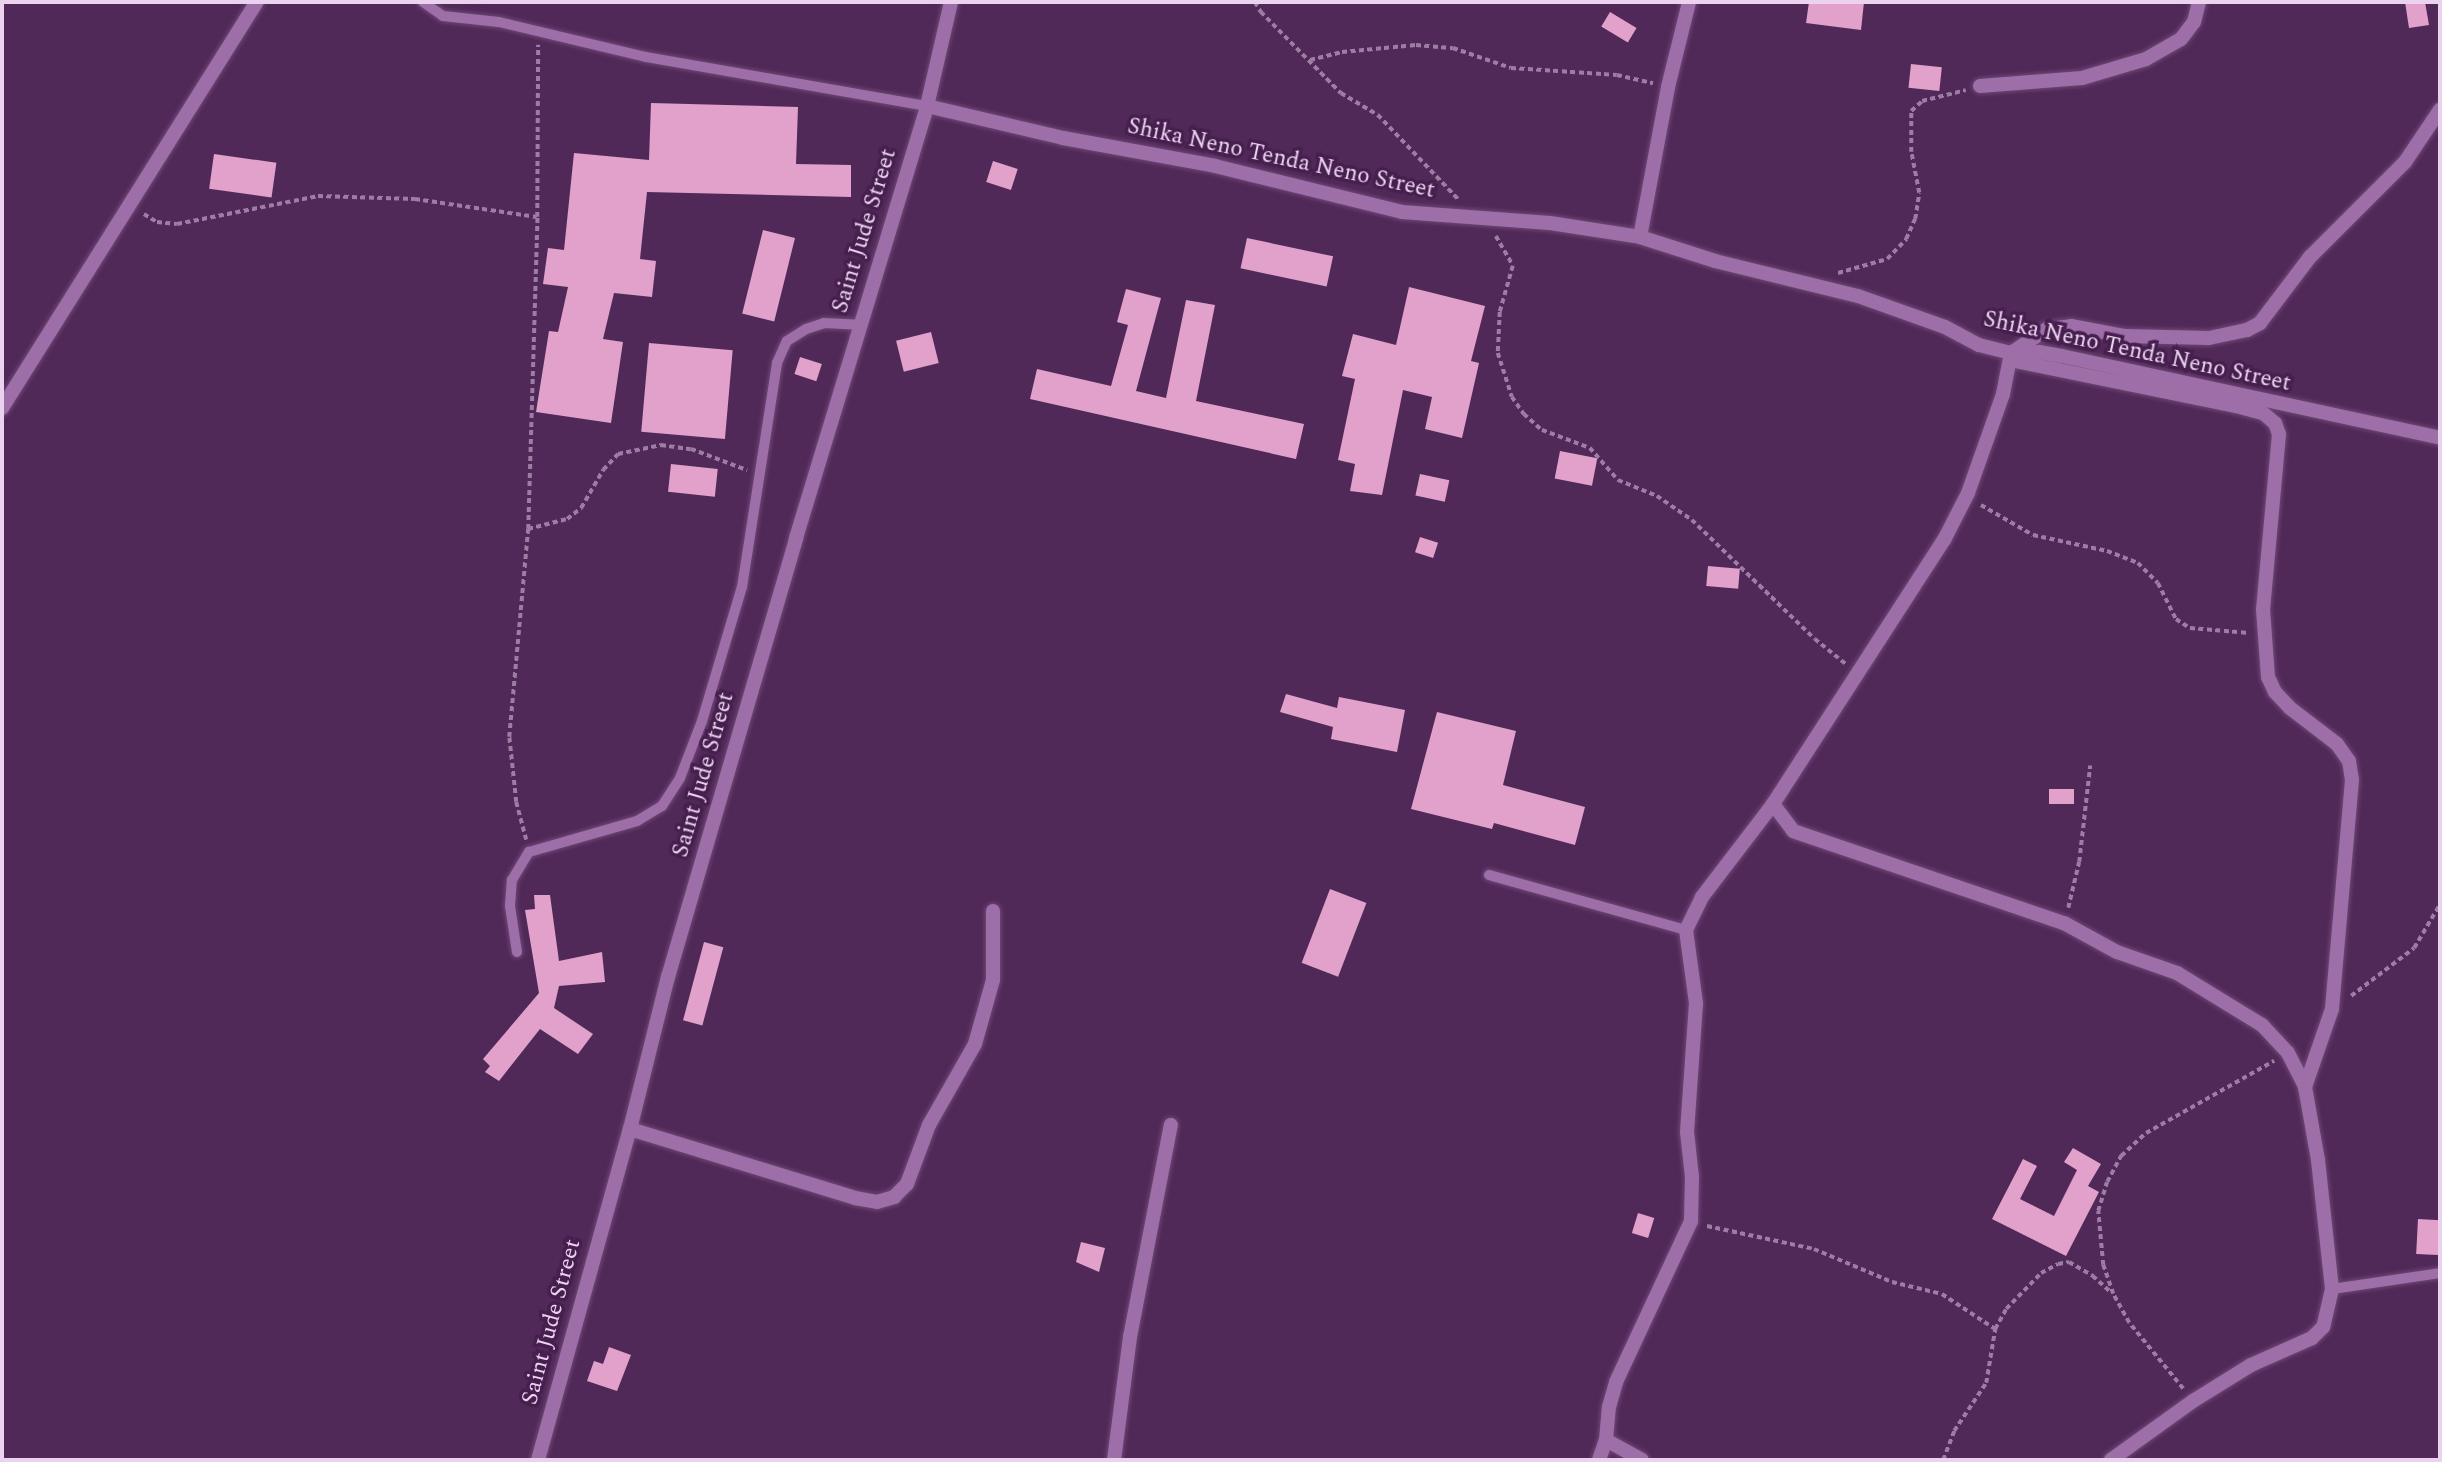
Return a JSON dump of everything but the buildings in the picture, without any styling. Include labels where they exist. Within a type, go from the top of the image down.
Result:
[{"type":"street","points":[[2,408],[257,2]]},
{"type":"street","name":"Saint Jude Street","points":[[538,1460],[630,1129],[668,977],[859,325],[927,106],[951,2]]},
{"type":"street","points":[[1640,237],[1668,87],[1689,2]]},
{"type":"street","points":[[1980,86],[2082,78],[2146,59],[2181,39],[2194,22],[2199,2]]},
{"type":"street","name":"Shika Neno Tenda Neno Street","points":[[927,106],[1063,138],[1215,166],[1402,212],[1550,223],[1640,237],[1715,261],[1802,281],[1908,312],[2010,357],[2039,352],[2062,356],[2440,438]]},
{"type":"street","points":[[1599,1460],[1606,1440],[1609,1407],[1616,1382],[1692,1221],[1692,1178],[1687,1132],[1696,1003],[1686,930],[1702,897],[1773,804],[1944,540],[1968,494],[2003,394],[2010,357],[2047,329],[2071,326],[2125,336],[2209,338],[2247,330],[2260,323],[2310,257],[2405,162],[2440,110]]},
{"type":"street","points":[[2010,357],[2236,406],[2263,413],[2275,423],[2279,434],[2263,610],[2269,677],[2275,692],[2290,708],[2337,744],[2349,761],[2351,780],[2332,1009],[2305,1087]]},
{"type":"street","points":[[1773,804],[1793,831],[2064,923],[2117,952],[2177,973],[2262,1025],[2288,1054],[2305,1087],[2318,1160],[2332,1289],[2323,1326],[2312,1338],[2251,1366],[2193,1401],[2112,1460]]},
{"type":"street","points":[[630,1129],[855,1198],[877,1202],[894,1197],[907,1184],[929,1125],[975,1044],[993,980],[993,911]]},
{"type":"street","points":[[1114,1460],[1129,1337],[1171,1125]]},
{"type":"street","points":[[1606,1440],[1642,1460]]},
{"type":"lane","points":[[422,2],[443,16],[499,22],[646,57],[927,106]]},
{"type":"lane","points":[[517,952],[510,906],[512,880],[529,852],[638,821],[662,806],[681,778],[702,720],[742,587],[777,363],[787,341],[806,329],[824,323],[859,325]]},
{"type":"lane","points":[[1489,875],[1686,930]]},
{"type":"lane","points":[[2332,1289],[2440,1273]]},
{"type":"path","points":[[1255,2],[1261,12],[1341,93],[1378,115],[1475,218],[1501,241],[1513,266],[1500,312],[1498,353],[1511,397],[1524,414],[1542,430],[1590,448],[1618,480],[1657,496],[1692,520],[1815,639],[1857,672]]},
{"type":"path","points":[[529,852],[516,802],[509,737],[528,529],[537,217],[538,33]]},
{"type":"path","points":[[1310,60],[1342,52],[1416,45],[1453,48],[1511,68],[1617,75],[1668,87]]},
{"type":"path","points":[[1802,281],[1854,270],[1887,259],[1906,239],[1915,219],[1919,193],[1912,152],[1911,111],[1922,101],[1980,86]]},
{"type":"path","points":[[130,206],[157,222],[177,224],[318,196],[415,199],[537,217]]},
{"type":"path","points":[[528,529],[567,519],[581,508],[603,470],[618,454],[661,445],[691,449],[761,477]]},
{"type":"path","points":[[1968,494],[1988,510],[2033,535],[2107,551],[2138,563],[2158,583],[2176,619],[2190,628],[2208,632],[2265,633]]},
{"type":"path","points":[[2064,923],[2079,862],[2090,766]]},
{"type":"path","points":[[2332,1009],[2414,948],[2440,904]]},
{"type":"path","points":[[2193,1401],[2129,1323],[2113,1294],[2103,1265],[2098,1211],[2107,1182],[2121,1156],[2146,1133],[2288,1054]]},
{"type":"path","points":[[1692,1221],[1725,1232],[1814,1250],[1892,1282],[1942,1294],[1995,1329]]},
{"type":"path","points":[[1943,1460],[1954,1431],[1986,1383],[1995,1329],[2006,1309],[2041,1273],[2058,1264],[2069,1262],[2093,1276],[2113,1294]]}]
